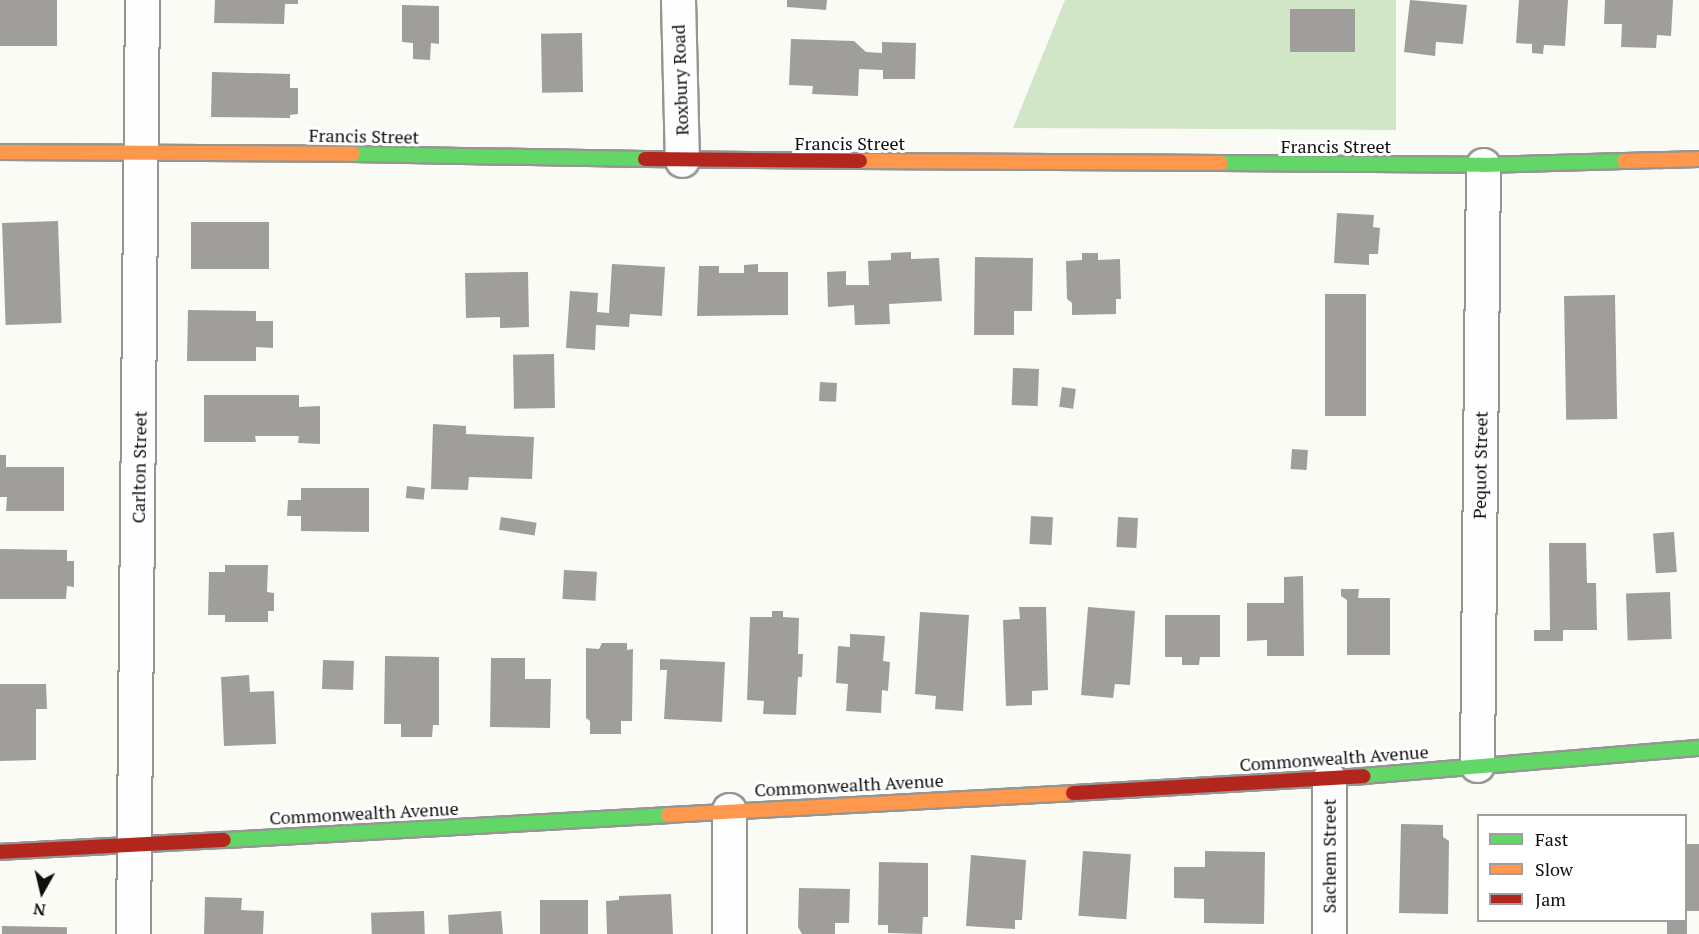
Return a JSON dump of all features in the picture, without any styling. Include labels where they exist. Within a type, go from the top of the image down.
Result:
[{"type":"street","name":"Carlton Street","points":[[133,934],[143,150],[142,0]]},
{"type":"street","name":"Roxbury Road","points":[[678,0],[682,160]]},
{"type":"street","name":"Francis Street","points":[[0,152],[143,150],[682,160],[1483,165],[1699,159]]},
{"type":"street","name":"Pequot Street","points":[[1477,765],[1483,165]]},
{"type":"street","name":"Commonwealth Avenue","points":[[0,852],[729,810],[1329,779],[1699,748]]},
{"type":"street","name":"Sachem Street","points":[[1329,779],[1329,934]]},
{"type":"street","points":[[729,810],[729,934]]},
{"type":"green space","points":[[1065,0],[1396,0],[1396,130],[1013,128]]},
{"type":"building","points":[[0,0],[57,0],[57,46],[0,46]]},
{"type":"building","points":[[215,0],[298,0],[298,4],[285,4],[284,24],[214,23]]},
{"type":"building","points":[[787,0],[827,0],[826,10],[787,7]]},
{"type":"building","points":[[1410,0],[1467,5],[1463,44],[1436,42],[1435,56],[1404,52]]},
{"type":"building","points":[[1519,0],[1568,0],[1565,46],[1544,45],[1543,54],[1532,53],[1532,44],[1516,43]]},
{"type":"building","points":[[1605,0],[1673,0],[1671,36],[1657,35],[1656,48],[1621,47],[1622,24],[1604,24]]},
{"type":"building","points":[[402,5],[439,6],[439,44],[431,43],[430,60],[413,59],[413,43],[402,42]]},
{"type":"building","points":[[1290,9],[1355,9],[1355,52],[1290,52]]},
{"type":"building","points":[[582,33],[583,92],[542,93],[541,34]]},
{"type":"building","points":[[791,39],[854,41],[866,52],[882,53],[882,42],[916,43],[915,79],[883,79],[883,70],[859,69],[858,96],[812,94],[813,86],[789,85]]},
{"type":"building","points":[[212,72],[290,74],[290,88],[298,88],[298,114],[290,115],[290,118],[211,117]]},
{"type":"building","points":[[1337,213],[1374,215],[1373,227],[1380,228],[1378,254],[1369,254],[1369,265],[1334,263]]},
{"type":"building","points":[[58,221],[62,323],[6,325],[2,223]]},
{"type":"building","points":[[191,222],[269,222],[269,269],[191,269]]},
{"type":"building","points":[[911,252],[911,259],[939,258],[942,301],[889,304],[890,324],[855,325],[854,305],[828,307],[827,272],[846,271],[846,285],[869,285],[868,261],[891,260],[891,253]]},
{"type":"building","points":[[1082,253],[1098,253],[1098,260],[1120,259],[1121,299],[1116,299],[1116,314],[1072,315],[1072,303],[1067,299],[1066,261],[1082,260]]},
{"type":"building","points":[[975,257],[1033,258],[1032,311],[1014,311],[1014,335],[974,335]]},
{"type":"building","points":[[612,264],[665,267],[662,316],[630,314],[629,327],[596,325],[595,350],[566,348],[570,291],[598,293],[597,312],[609,313]]},
{"type":"building","points":[[758,264],[758,272],[788,272],[788,315],[697,316],[699,266],[719,266],[719,273],[744,273],[744,265]]},
{"type":"building","points":[[528,272],[529,327],[500,328],[500,317],[466,318],[465,273]]},
{"type":"building","points":[[1325,294],[1366,294],[1366,416],[1325,416]]},
{"type":"building","points":[[1615,295],[1617,419],[1566,420],[1564,296]]},
{"type":"building","points":[[188,310],[256,311],[256,321],[273,321],[273,348],[256,347],[256,361],[187,361]]},
{"type":"building","points":[[554,354],[555,408],[514,409],[513,355]]},
{"type":"building","points":[[1013,368],[1039,369],[1038,406],[1012,405]]},
{"type":"building","points":[[820,382],[837,383],[836,402],[819,401]]},
{"type":"building","points":[[1062,387],[1076,389],[1073,409],[1059,407]]},
{"type":"building","points":[[204,395],[299,395],[299,407],[320,406],[320,444],[298,443],[299,436],[255,436],[256,442],[204,442]]},
{"type":"building","points":[[433,424],[466,426],[466,434],[534,437],[532,479],[469,477],[468,490],[431,489]]},
{"type":"building","points":[[1292,449],[1308,450],[1307,470],[1291,469]]},
{"type":"building","points":[[0,455],[6,455],[6,467],[64,467],[64,511],[6,511],[7,497],[0,497]]},
{"type":"building","points":[[407,486],[425,488],[424,500],[406,498]]},
{"type":"building","points":[[301,488],[369,488],[369,532],[301,531],[301,516],[287,516],[288,500],[301,500]]},
{"type":"building","points":[[1031,516],[1053,517],[1052,545],[1030,544]]},
{"type":"building","points":[[501,517],[537,523],[535,535],[499,530]]},
{"type":"building","points":[[1118,517],[1138,518],[1136,548],[1116,547]]},
{"type":"building","points":[[1674,532],[1677,572],[1656,573],[1653,533]]},
{"type":"building","points":[[1549,543],[1586,543],[1587,583],[1596,583],[1597,630],[1563,630],[1563,641],[1534,641],[1534,630],[1550,630]]},
{"type":"building","points":[[0,549],[67,550],[67,561],[74,561],[74,587],[67,586],[66,599],[0,599]]},
{"type":"building","points":[[225,565],[268,565],[267,592],[274,593],[274,611],[268,611],[268,622],[225,622],[225,615],[208,615],[209,572],[225,572]]},
{"type":"building","points":[[564,570],[597,572],[595,601],[562,599]]},
{"type":"building","points":[[1303,576],[1304,656],[1267,656],[1267,640],[1247,641],[1247,603],[1284,603],[1284,577]]},
{"type":"building","points":[[1341,589],[1359,589],[1358,598],[1390,598],[1390,655],[1347,655],[1347,600],[1341,596]]},
{"type":"building","points":[[1670,592],[1672,639],[1628,641],[1626,594]]},
{"type":"building","points":[[1019,607],[1046,607],[1048,690],[1032,691],[1032,705],[1006,706],[1003,620],[1020,619]]},
{"type":"building","points":[[1088,607],[1135,611],[1130,685],[1115,684],[1113,698],[1081,695]]},
{"type":"building","points":[[772,611],[783,611],[783,617],[799,618],[798,654],[803,654],[802,677],[798,677],[796,715],[763,714],[764,701],[747,700],[750,617],[772,617]]},
{"type":"building","points":[[920,612],[969,615],[963,711],[935,709],[936,696],[915,694]]},
{"type":"building","points":[[1165,615],[1220,615],[1220,657],[1200,657],[1199,665],[1182,665],[1182,657],[1165,657]]},
{"type":"building","points":[[850,634],[885,636],[883,661],[890,662],[888,691],[882,690],[881,713],[846,711],[848,684],[836,683],[838,646],[850,647]]},
{"type":"building","points":[[602,643],[627,643],[627,650],[633,649],[632,721],[621,721],[621,734],[590,734],[590,721],[586,718],[586,648],[599,649]]},
{"type":"building","points":[[385,656],[439,657],[439,725],[433,725],[432,737],[401,737],[401,724],[384,724]]},
{"type":"building","points":[[491,658],[525,658],[525,679],[551,679],[550,728],[490,727]]},
{"type":"building","points":[[660,659],[725,662],[722,722],[664,719],[667,670],[660,670]]},
{"type":"building","points":[[323,660],[354,661],[353,690],[322,689]]},
{"type":"building","points":[[249,675],[250,692],[274,691],[276,744],[224,746],[221,677]]},
{"type":"building","points":[[0,684],[46,684],[47,709],[36,709],[36,760],[0,761]]},
{"type":"building","points":[[1401,824],[1443,825],[1443,837],[1449,841],[1448,914],[1399,913]]},
{"type":"building","points":[[1687,844],[1699,844],[1699,911],[1687,911]]},
{"type":"building","points":[[1083,851],[1131,854],[1126,919],[1078,916]]},
{"type":"building","points":[[1205,851],[1265,852],[1264,924],[1204,923],[1204,899],[1174,898],[1174,867],[1205,867]]},
{"type":"building","points":[[971,855],[1026,860],[1022,920],[1015,920],[1015,929],[966,926]]},
{"type":"building","points":[[879,862],[928,863],[928,917],[923,917],[922,934],[888,933],[888,925],[878,925]]},
{"type":"building","points":[[799,888],[850,889],[849,923],[835,923],[835,934],[802,934],[798,927]]},
{"type":"building","points":[[671,894],[673,934],[607,934],[606,901],[619,900],[619,896]]},
{"type":"building","points":[[205,897],[242,898],[241,910],[264,911],[263,934],[204,934]]},
{"type":"building","points":[[540,900],[588,900],[588,934],[540,934]]},
{"type":"building","points":[[424,911],[425,934],[372,934],[371,913]]},
{"type":"building","points":[[501,911],[503,934],[449,934],[448,915]]},
{"type":"building","points":[[1667,922],[1687,922],[1687,934],[1667,934]]},
{"type":"building","points":[[2,926],[67,927],[67,934],[2,934]]},
{"type":"traffic: fast","points":[[353,154],[645,159]]},
{"type":"traffic: fast","points":[[1221,163],[1483,165],[1624,161]]},
{"type":"traffic: fast","points":[[1364,776],[1699,748]]},
{"type":"traffic: fast","points":[[224,840],[668,815]]},
{"type":"traffic: slow","points":[[0,152],[353,154]]},
{"type":"traffic: slow","points":[[1624,161],[1699,159]]},
{"type":"traffic: slow","points":[[860,161],[1221,163]]},
{"type":"traffic: slow","points":[[668,815],[1073,793]]},
{"type":"traffic: jam","points":[[645,159],[860,161]]},
{"type":"traffic: jam","points":[[1073,793],[1364,776]]},
{"type":"traffic: jam","points":[[0,852],[224,840]]}]
